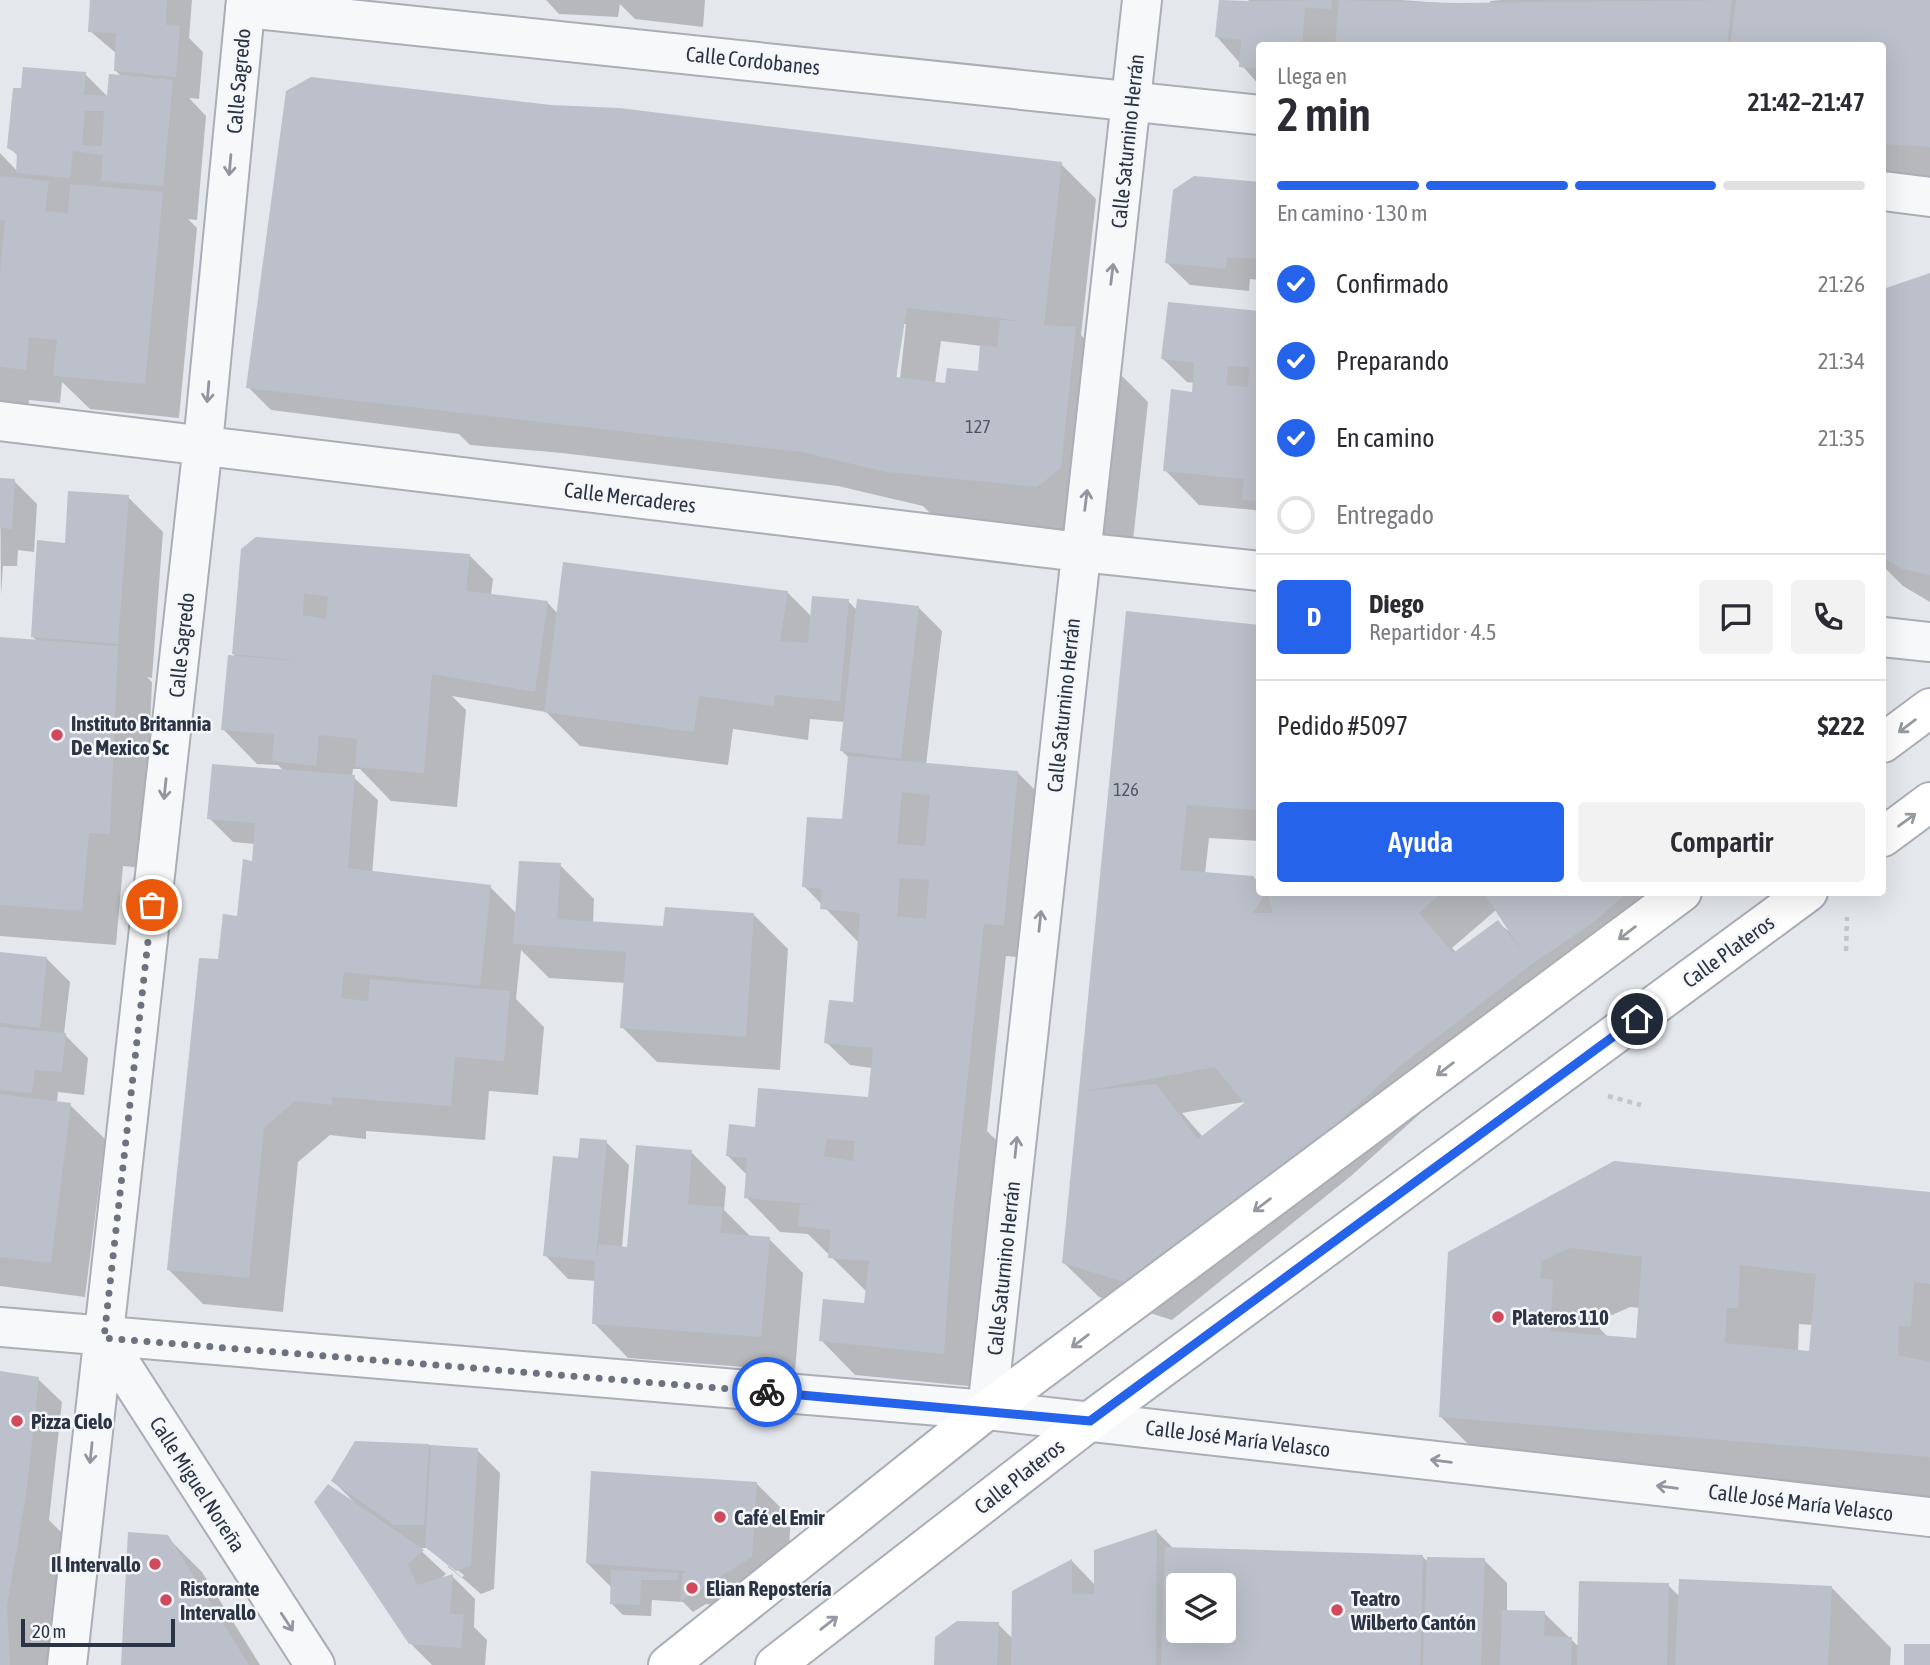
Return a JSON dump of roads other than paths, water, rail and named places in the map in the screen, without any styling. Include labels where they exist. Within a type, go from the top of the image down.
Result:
[{"type":"street","name":"Calle Saturnino Herrán","points":[[987,1410],[1142,0]]},
{"type":"street","name":"Calle Cordobanes","points":[[246,4],[1256,115]]},
{"type":"street","name":"Calle Sagredo","points":[[67,1665],[204,444],[246,4]]},
{"type":"street","points":[[1886,191],[1930,197]]},
{"type":"street","name":"Calle Mercaderes","points":[[0,421],[1080,552],[1256,571]]},
{"type":"street","points":[[1886,637],[1930,642]]},
{"type":"street","points":[[1886,741],[1930,708]]},
{"type":"street","points":[[1886,835],[1930,803]]},
{"type":"street","points":[[668,1665],[987,1410],[1677,896]]},
{"type":"street","name":"Calle Plateros","points":[[775,1665],[1090,1421],[1803,896]]},
{"type":"street","name":"Calle José María Velasco","points":[[0,1327],[104,1338],[987,1410],[1930,1517]]},
{"type":"street","name":"Calle Miguel Noreña","points":[[104,1338],[315,1665]]},
{"type":"place","name":"Instituto Britannia De Mexico Sc","points":[[57,735]]},
{"type":"place","name":"Plateros 110","points":[[1498,1317]]},
{"type":"place","name":"Pizza Cielo","points":[[17,1421]]},
{"type":"place","name":"Café el Emir","points":[[720,1517]]},
{"type":"place","name":"Il Intervallo","points":[[155,1564]]},
{"type":"place","name":"Elian Repostería","points":[[692,1588]]},
{"type":"place","name":"Ristorante Intervallo","points":[[166,1600]]},
{"type":"place","name":"Teatro Wilberto Cantón","points":[[1337,1610]]}]
